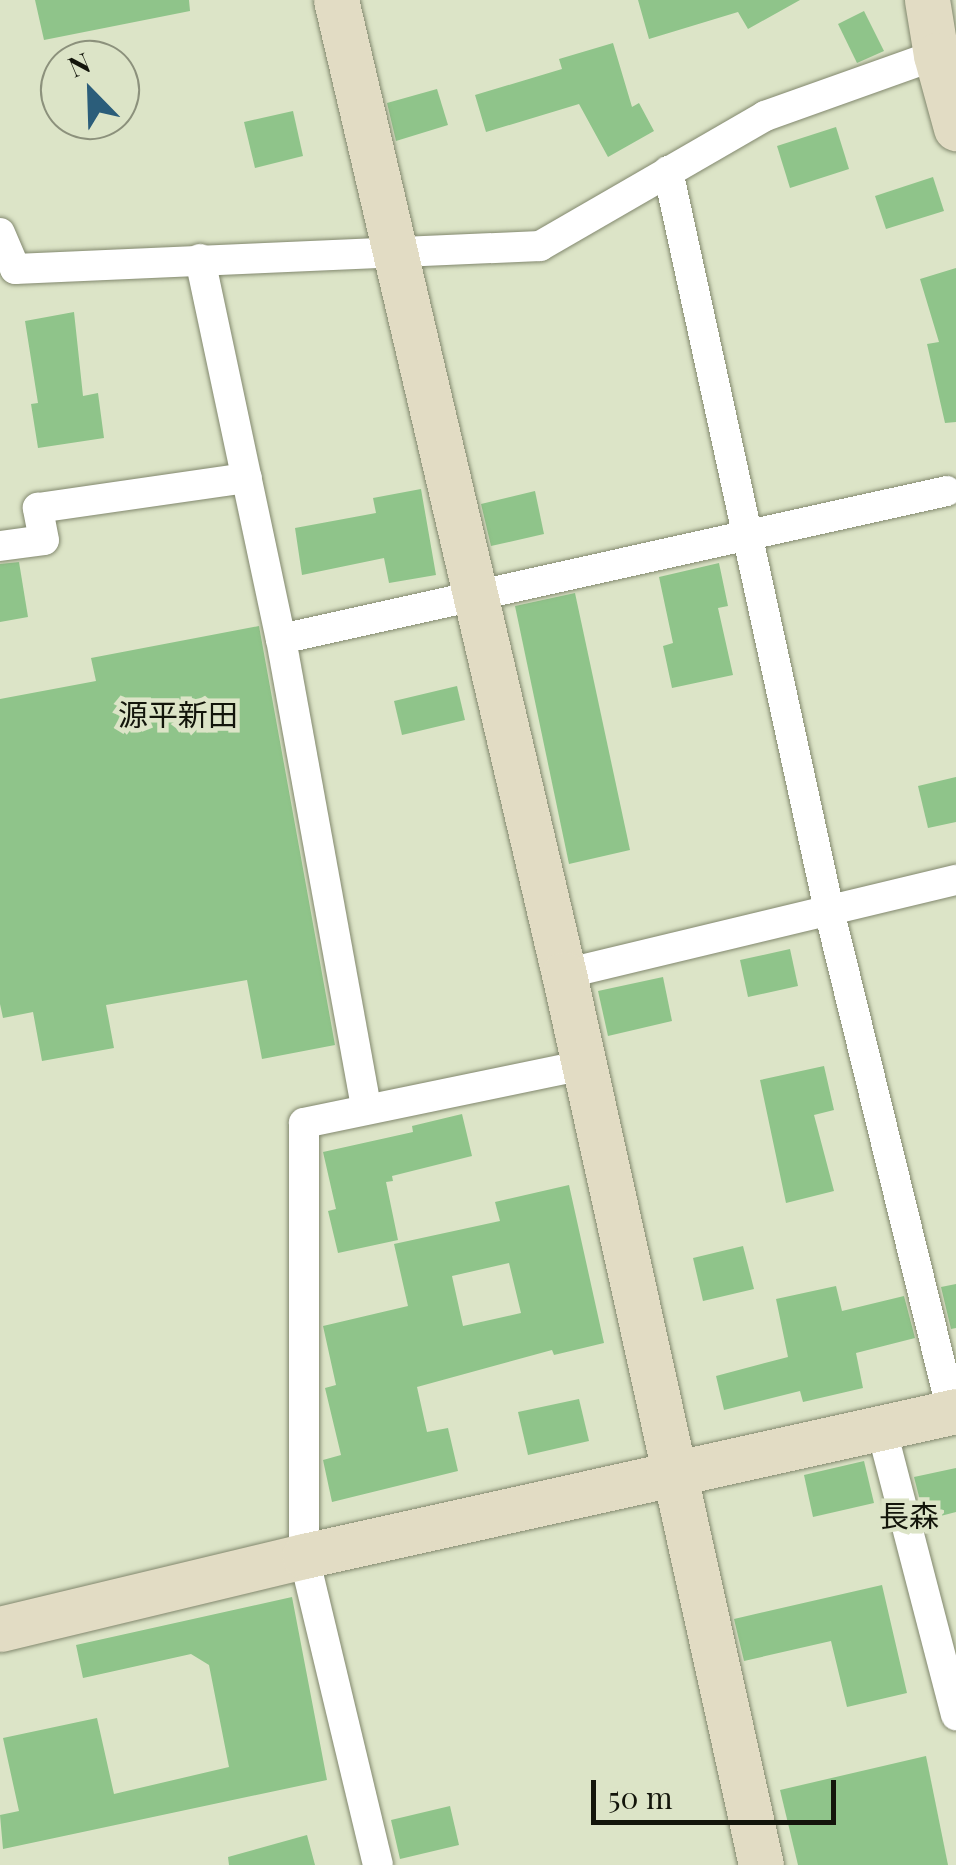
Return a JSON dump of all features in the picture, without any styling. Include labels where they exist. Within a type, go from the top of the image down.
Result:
[{"type":"street","points":[[336,0],[564,974],[671,1474],[761,1865]]},
{"type":"street","points":[[927,0],[936,55],[956,128]]},
{"type":"street","points":[[0,233],[16,270],[540,246],[765,116],[936,55]]},
{"type":"street","points":[[0,1629],[304,1556],[954,1411],[829,910],[668,171]]},
{"type":"street","points":[[200,260],[281,639],[366,1109]]},
{"type":"street","points":[[0,546],[44,540],[38,508],[247,478]]},
{"type":"street","points":[[281,639],[947,491]]},
{"type":"street","points":[[564,974],[956,880]]},
{"type":"street","points":[[378,1865],[304,1556],[304,1123],[583,1065]]},
{"type":"street","points":[[881,1428],[956,1716]]},
{"type":"building","points":[[35,0],[189,0],[190,11],[44,40]]},
{"type":"building","points":[[638,0],[800,0],[748,29],[738,12],[649,39]]},
{"type":"building","points":[[864,11],[884,51],[857,63],[838,24]]},
{"type":"building","points":[[613,43],[632,107],[639,103],[654,131],[608,157],[579,104],[486,132],[475,95],[562,69],[559,59]]},
{"type":"building","points":[[437,89],[448,125],[396,141],[387,103]]},
{"type":"building","points":[[293,111],[303,156],[255,168],[244,122]]},
{"type":"building","points":[[836,127],[849,169],[790,188],[777,146]]},
{"type":"building","points":[[933,177],[944,211],[886,229],[875,196]]},
{"type":"building","points":[[956,268],[956,422],[945,423],[927,344],[939,342],[920,279]]},
{"type":"building","points":[[74,312],[83,396],[98,393],[104,438],[38,448],[31,404],[38,403],[25,321]]},
{"type":"building","points":[[421,489],[436,575],[389,583],[384,558],[302,575],[295,528],[376,513],[373,498]]},
{"type":"building","points":[[535,491],[544,534],[491,546],[481,504]]},
{"type":"building","points":[[19,562],[28,617],[0,622],[0,564]]},
{"type":"building","points":[[719,563],[728,606],[718,608],[733,675],[672,688],[663,646],[673,643],[659,577]]},
{"type":"building","points":[[575,593],[630,850],[569,864],[515,606]]},
{"type":"building","points":[[259,626],[335,1045],[262,1059],[247,980],[106,1005],[114,1048],[42,1061],[33,1012],[3,1018],[0,1004],[0,699],[96,681],[91,658]]},
{"type":"building","points":[[457,686],[465,720],[402,735],[394,701]]},
{"type":"building","points":[[956,777],[956,822],[928,828],[918,786]]},
{"type":"building","points":[[790,949],[798,986],[748,997],[740,960]]},
{"type":"building","points":[[663,977],[672,1021],[608,1036],[598,991]]},
{"type":"building","points":[[824,1066],[834,1110],[814,1115],[834,1191],[786,1203],[760,1080]]},
{"type":"building","points":[[462,1114],[472,1156],[392,1176],[393,1181],[386,1182],[398,1240],[338,1253],[328,1211],[336,1209],[323,1152],[413,1132],[412,1126]]},
{"type":"building","points":[[569,1185],[604,1343],[554,1355],[552,1350],[417,1387],[427,1432],[448,1428],[458,1471],[332,1502],[323,1460],[341,1455],[325,1388],[336,1385],[323,1326],[408,1306],[394,1244],[500,1221],[495,1202]],"holes":[[[509,1263],[521,1313],[463,1326],[452,1276]]]},
{"type":"building","points":[[743,1246],[754,1289],[703,1301],[693,1258]]},
{"type":"building","points":[[956,1284],[956,1328],[951,1329],[941,1287]]},
{"type":"building","points":[[836,1286],[842,1311],[904,1296],[915,1338],[856,1353],[863,1388],[803,1402],[800,1391],[724,1410],[716,1376],[788,1357],[776,1299]]},
{"type":"building","points":[[579,1399],[589,1441],[528,1455],[518,1412]]},
{"type":"building","points":[[864,1461],[874,1503],[813,1517],[804,1475]]},
{"type":"building","points":[[956,1468],[956,1512],[925,1520],[914,1477]]},
{"type":"building","points":[[882,1585],[907,1693],[847,1707],[831,1641],[744,1661],[734,1619]]},
{"type":"building","points":[[292,1597],[327,1780],[3,1849],[0,1815],[19,1811],[3,1738],[97,1718],[114,1794],[229,1767],[209,1665],[191,1654],[83,1678],[76,1645]]},
{"type":"building","points":[[926,1756],[948,1865],[798,1865],[780,1790]]},
{"type":"building","points":[[450,1806],[459,1845],[400,1859],[391,1820]]},
{"type":"building","points":[[307,1835],[315,1865],[229,1865],[228,1857]]},
{"type":"district","name":"源平新田","points":[[178,714]]},
{"type":"district","name":"長森","points":[[909,1515]]}]
